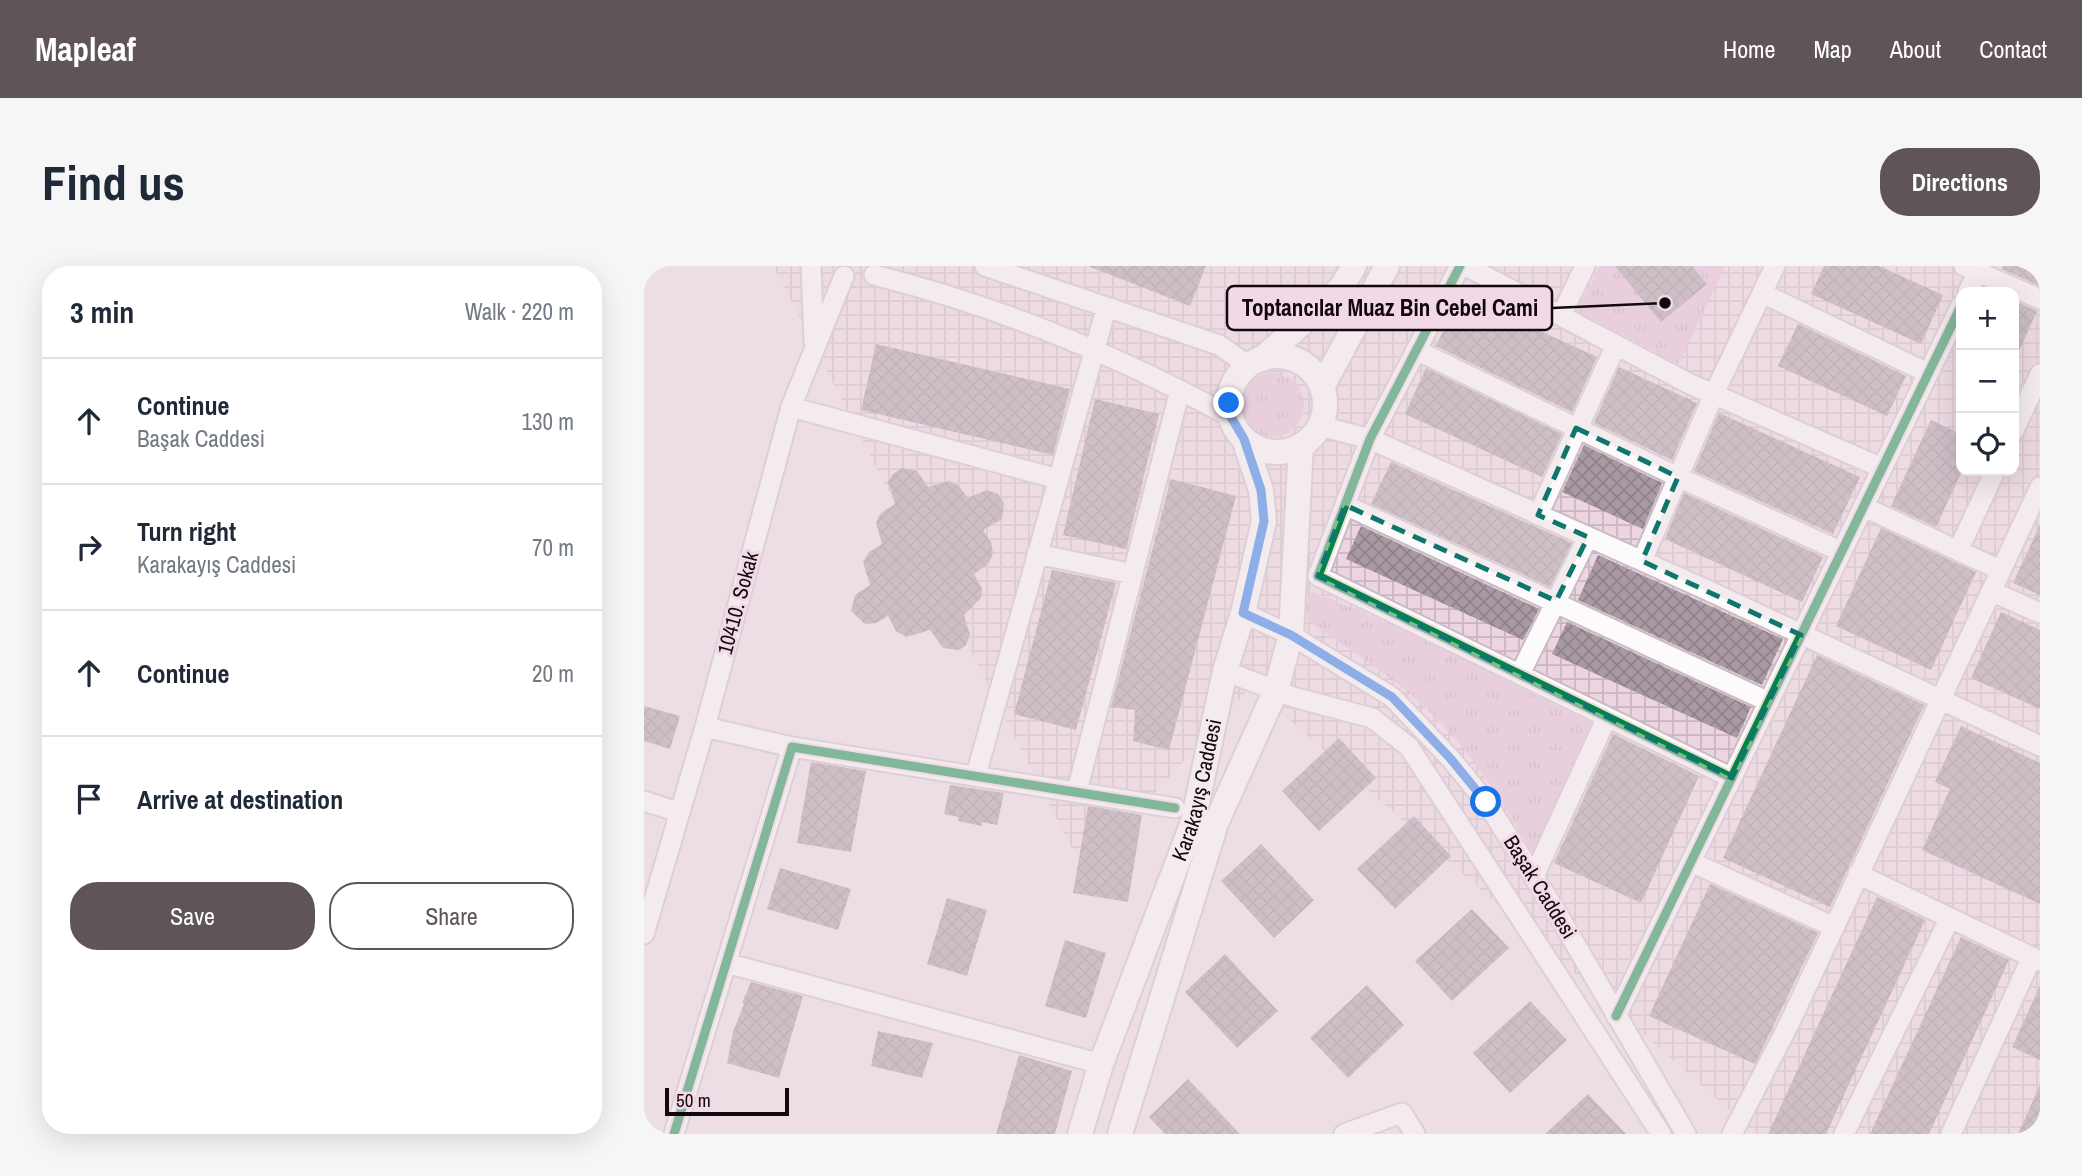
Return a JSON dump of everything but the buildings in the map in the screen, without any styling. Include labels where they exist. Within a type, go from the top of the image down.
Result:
[{"type":"main road","points":[[1255,362],[1276,356],[1297,361],[1315,374],[1322,387],[1324,413],[1320,426],[1301,445],[1286,451],[1270,451],[1244,439],[1231,417],[1232,388],[1255,362],[1341,288],[1353,266]]},
{"type":"main road","points":[[1322,387],[1387,266]]},
{"type":"main road","name":"Karakayış Caddesi","points":[[1080,1134],[1101,1065],[1193,822],[1225,671],[1243,613],[1264,521],[1261,490],[1244,439]]},
{"type":"main road","name":"Karakayış Caddesi","points":[[1120,1134],[1216,823],[1276,690],[1291,635],[1301,445]]},
{"type":"street","points":[[811,266],[814,346]]},
{"type":"street","points":[[985,266],[1219,345],[1255,362]]},
{"type":"street","points":[[1460,266],[1370,439],[1318,576],[1732,778]]},
{"type":"street","points":[[1561,316],[1585,266]]},
{"type":"street","points":[[1642,561],[1714,394],[1775,266]]},
{"type":"street","points":[[1476,268],[1561,316],[1714,394],[1882,468]]},
{"type":"street","points":[[1969,287],[1974,268],[2040,299]]},
{"type":"street","points":[[839,271],[865,279],[879,271],[1044,328],[1180,390],[1231,417]]},
{"type":"street","name":"10410. Sokak","points":[[644,934],[705,727],[791,407],[839,271]]},
{"type":"street","points":[[1762,293],[1928,373]]},
{"type":"street","points":[[976,775],[1106,309]]},
{"type":"street","points":[[1616,1016],[1956,316]]},
{"type":"street","points":[[1538,514],[1616,345]]},
{"type":"street","points":[[1416,351],[1678,477],[1842,552]]},
{"type":"street","points":[[2019,419],[2040,374]]},
{"type":"street","points":[[1077,791],[1180,390]]},
{"type":"street","points":[[791,407],[1058,480]]},
{"type":"street","points":[[1320,426],[1370,439],[1642,561],[2040,746]]},
{"type":"street","points":[[1958,551],[1993,476]]},
{"type":"street","points":[[1732,1134],[1789,1024],[2000,570],[2035,512],[2040,487]]},
{"type":"street","points":[[1345,505],[1769,702]]},
{"type":"street","points":[[1864,507],[2000,570]]},
{"type":"street","points":[[1520,674],[1588,537]]},
{"type":"street","points":[[1037,554],[1133,574]]},
{"type":"street","points":[[1991,591],[2040,613]]},
{"type":"street","name":"Başak Caddesi","points":[[1243,613],[1291,635],[1392,697],[1450,758],[1486,802],[1534,876],[1686,1134]]},
{"type":"street","name":"Başak Caddesi","points":[[1225,671],[1276,690],[1372,718],[1409,747],[1661,1134]]},
{"type":"street","points":[[1534,876],[1607,717]]},
{"type":"street","points":[[705,727],[792,747],[1175,808]]},
{"type":"street","points":[[674,1134],[792,747]]},
{"type":"street","points":[[644,801],[678,812]]},
{"type":"street","points":[[1691,862],[1833,927]]},
{"type":"street","points":[[1858,874],[2036,959],[1951,1134]]},
{"type":"street","points":[[1844,1134],[1950,918]]},
{"type":"street","points":[[726,964],[1101,1065]]},
{"type":"street","points":[[1344,1134],[1402,1112],[1415,1134]]},
{"type":"highlighted area","points":[[1576,428],[1678,477],[1642,561],[1801,635],[1732,778],[1318,576],[1345,505],[1556,601],[1588,537],[1538,515]]},
{"type":"shaded area","points":[[773,266],[2040,266],[2040,1134],[1756,1134],[1251,686],[1084,872]]},
{"type":"green space","points":[[1600,266],[1725,266],[1679,364],[1577,311]]},
{"type":"green space","points":[[1266,373],[1278,373],[1295,382],[1302,393],[1302,417],[1295,428],[1278,437],[1266,437],[1254,432],[1245,423],[1240,411],[1240,399],[1245,387],[1254,378]]},
{"type":"green space","points":[[1312,591],[1422,638],[1593,724],[1534,854],[1479,770],[1441,723],[1392,679],[1301,616]]},
{"type":"cycle path","points":[[1460,266],[1370,439],[1318,576],[1732,778]]},
{"type":"cycle path","points":[[1616,1016],[1956,316]]},
{"type":"cycle path","points":[[674,1134],[792,747],[1175,808]]},
{"type":"place","name":"Toptancılar Muaz Bin Cebel Cami","points":[[1665,303]]},
{"type":"route","points":[[1229,403],[1231,417],[1244,439],[1261,490],[1264,521],[1243,613],[1291,635],[1392,697],[1450,758],[1486,802]]}]
